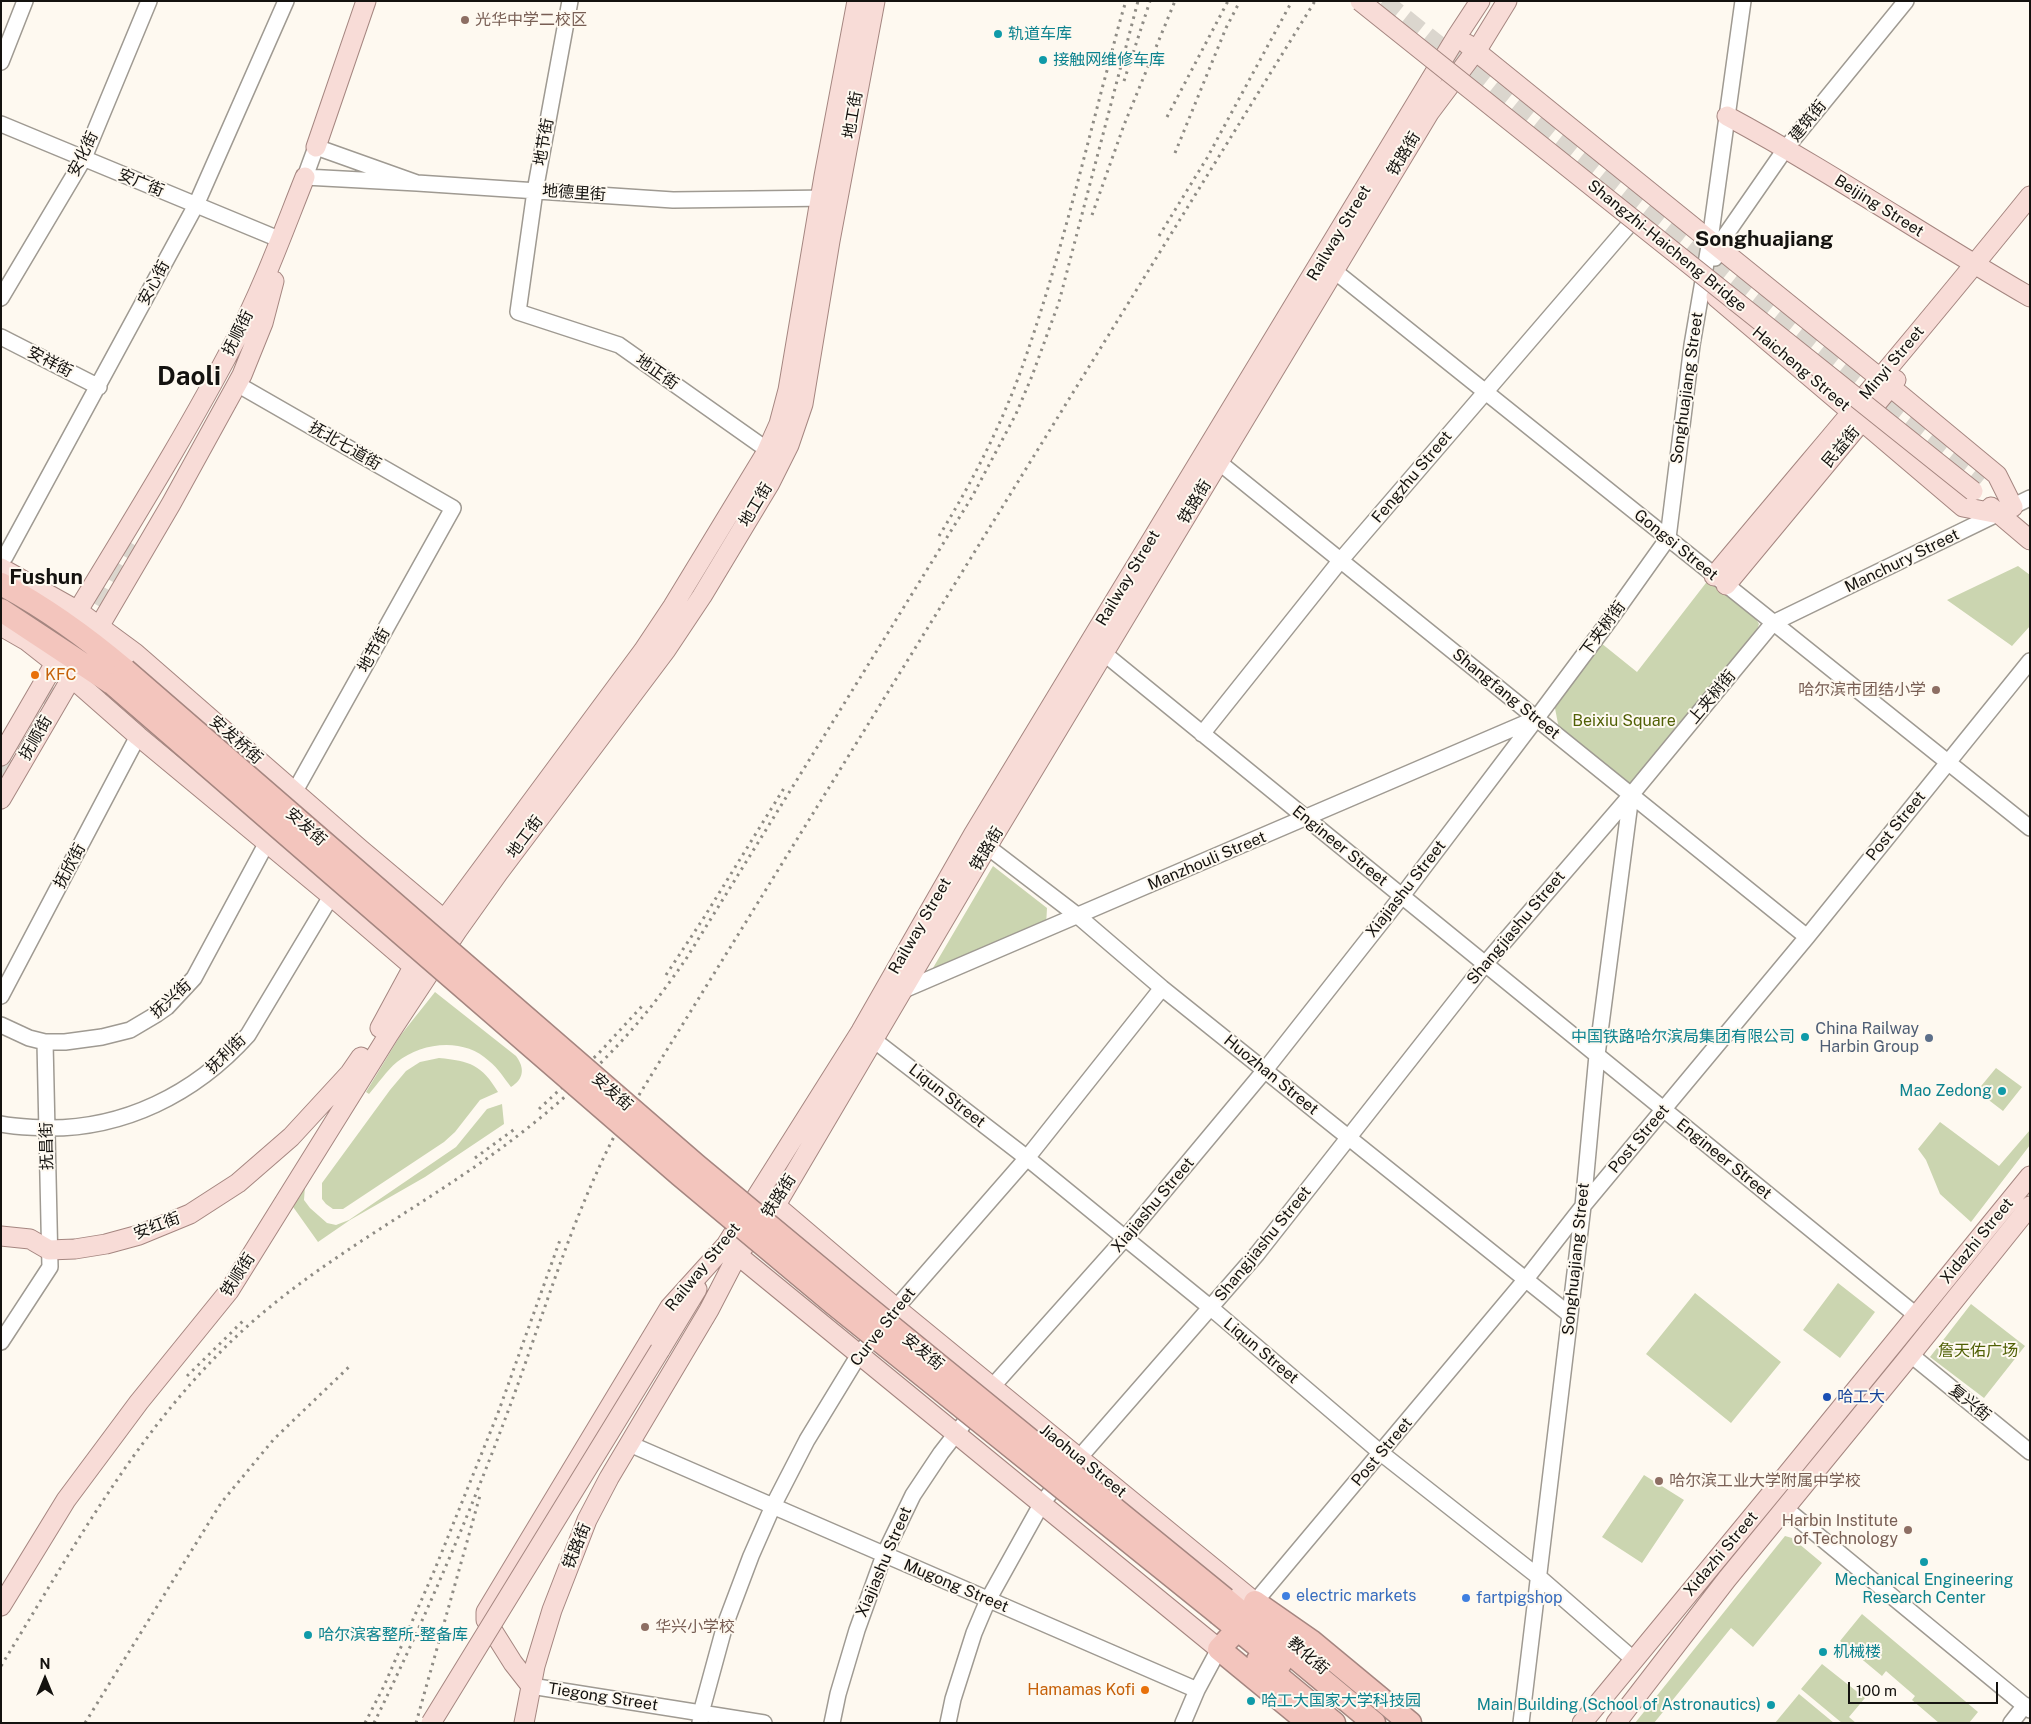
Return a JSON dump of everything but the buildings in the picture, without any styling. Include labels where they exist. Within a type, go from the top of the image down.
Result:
[{"type":"highway","name":"安发街","points":[[1,584],[73,618],[95,633],[119,677]]},
{"type":"highway","name":"安发街","points":[[1,610],[36,632],[119,677],[680,1175],[841,1309],[1222,1606]]},
{"type":"highway","points":[[36,632],[63,670],[119,677]]},
{"type":"highway","name":"教化街","points":[[1222,1606],[1237,1626],[1334,1723]]},
{"type":"highway","name":"教化街","points":[[1237,1626],[1286,1638],[1390,1723]]},
{"type":"highway","name":"Jiaohua Street","points":[[1237,1626],[1310,1723]]},
{"type":"highway","name":"Jiaohua Street","points":[[1237,1626],[1352,1723]]},
{"type":"highway","name":"Jiaohua Street","points":[[1237,1626],[1374,1723]]},
{"type":"highway","name":"Jiaohua Street","points":[[1237,1626],[1311,1640],[1410,1723]]},
{"type":"main road","points":[[316,147],[366,1]]},
{"type":"main road","name":"地工街","points":[[829,198],[857,1]]},
{"type":"main road","name":"地工街","points":[[451,925],[499,872],[666,650],[702,596],[775,455],[779,424],[875,1]]},
{"type":"main road","name":"Shangzhi-Haicheng Bridge","points":[[1360,1],[1978,486],[2006,510]]},
{"type":"main road","name":"Railway Street","points":[[531,1686],[513,1664],[486,1620],[486,1612],[670,1307],[732,1250],[760,1192],[867,1036],[877,1001],[972,836],[1097,648],[1443,79],[1457,36],[1480,1]]},
{"type":"main road","points":[[1443,79],[1475,51],[1508,1]]},
{"type":"main road","name":"Haicheng Street","points":[[1457,36],[1886,383],[1997,476],[2006,510],[2030,540]]},
{"type":"main road","name":"Haicheng Street","points":[[1443,79],[1705,287],[1963,507],[2006,510]]},
{"type":"main road","name":"Beijing Street","points":[[1727,116],[1786,148],[2030,297]]},
{"type":"main road","name":"抚顺街","points":[[73,618],[183,434],[236,340],[281,240],[305,177]]},
{"type":"main road","name":"抚顺街","points":[[133,544],[229,374],[274,281],[289,247],[305,177]]},
{"type":"main road","name":"Minyi Street","points":[[1720,580],[1980,268],[2030,196]]},
{"type":"main road","points":[[1980,268],[2030,215]]},
{"type":"main road","name":"抚顺街","points":[[95,633],[171,504],[237,384],[263,323],[274,281]]},
{"type":"main road","points":[[2,560],[73,618]]},
{"type":"main road","points":[[1,626],[27,641],[63,670],[138,736],[331,896],[420,973]]},
{"type":"main road","name":"安发桥街","points":[[95,633],[135,653],[360,849],[451,925]]},
{"type":"main road","name":"铁路街","points":[[524,1723],[531,1686],[552,1610],[587,1520],[609,1478],[709,1310],[732,1250],[776,1205],[867,1036],[903,990],[988,847],[1097,648]]},
{"type":"main road","name":"抚顺街","points":[[1,756],[63,670]]},
{"type":"main road","name":"抚顺街","points":[[1,799],[63,670]]},
{"type":"main road","name":"铁顺街","points":[[291,1138],[350,1073],[451,925]]},
{"type":"main road","name":"铁顺街","points":[[1,1606],[66,1500],[139,1402],[229,1290],[384,1043],[420,973]]},
{"type":"main road","name":"安红街","points":[[1,1236],[30,1239],[49,1250],[75,1249],[106,1244],[139,1235],[190,1214],[238,1183],[291,1138]]},
{"type":"main road","name":"Xidazhi Street","points":[[1582,1723],[2030,1176]]},
{"type":"main road","name":"Jiaohua Street","points":[[760,1192],[896,1308],[1079,1458],[1237,1626]]},
{"type":"main road","name":"Xidazhi Street","points":[[1616,1723],[1727,1579],[1786,1509],[2030,1206]]},
{"type":"main road","points":[[1,1247],[49,1250]]},
{"type":"main road","points":[[442,1723],[664,1352],[706,1274],[732,1250]]},
{"type":"main road","name":"Jiaohua Street","points":[[732,1250],[1042,1503],[1237,1626]]},
{"type":"main road","name":"铁路街","points":[[431,1723],[664,1352]]},
{"type":"street","points":[[1,62],[25,1]]},
{"type":"street","name":"安化街","points":[[1,298],[83,160],[149,1]]},
{"type":"street","name":"安心街","points":[[2,560],[99,387],[196,205],[286,1]]},
{"type":"street","name":"地节街","points":[[518,312],[535,191],[570,1]]},
{"type":"street","name":"Songhuajiang Street","points":[[1672,542],[1705,287],[1714,243],[1727,116],[1743,1]]},
{"type":"street","name":"建筑街","points":[[1714,243],[1786,148],[1906,1]]},
{"type":"street","name":"安广街","points":[[1,124],[83,160],[281,240]]},
{"type":"street","points":[[316,147],[305,177],[417,183]]},
{"type":"street","name":"地德里街","points":[[316,147],[417,183],[673,200],[829,198]]},
{"type":"street","name":"Fengzhu Street","points":[[1202,734],[1340,561],[1629,225]]},
{"type":"street","name":"Gongsi Street","points":[[1328,266],[2030,828]]},
{"type":"street","name":"地正街","points":[[518,312],[619,345],[775,455]]},
{"type":"street","name":"安祥街","points":[[1,336],[99,387]]},
{"type":"street","name":"抚北七道街","points":[[237,384],[453,508]]},
{"type":"street","name":"Shangfang Street","points":[[1212,457],[1807,937]]},
{"type":"street","name":"Manchury Street","points":[[1773,623],[2030,498]]},
{"type":"street","name":"地节街","points":[[266,843],[453,508]]},
{"type":"street","name":"下夹树街","points":[[1536,719],[1606,625],[1672,542]]},
{"type":"street","name":"上夹树街","points":[[1631,795],[1773,623]]},
{"type":"street","name":"Engineer Street","points":[[1097,648],[1916,1315]]},
{"type":"street","name":"Post Street","points":[[1183,1723],[1197,1690],[1237,1626],[1526,1279],[1583,1206],[1807,937],[2030,661]]},
{"type":"street","name":"Manzhouli Street","points":[[877,1001],[1536,719]]},
{"type":"street","name":"Xiajiashu Street","points":[[832,1723],[856,1630],[884,1554],[913,1495],[955,1433],[992,1387],[1125,1238],[1266,1070],[1402,896],[1536,719]]},
{"type":"street","name":"抚欣街","points":[[1,996],[138,736]]},
{"type":"street","name":"Songhuajiang Street","points":[[1521,1723],[1540,1578],[1583,1206],[1597,1055],[1631,795]]},
{"type":"street","name":"Shangjiashu Street","points":[[948,1723],[953,1699],[974,1633],[988,1600],[1042,1503],[1257,1254],[1485,964],[1631,795]]},
{"type":"street","name":"Huozhan Street","points":[[972,836],[1078,916],[1162,988],[1570,1315]]},
{"type":"street","name":"抚兴街","points":[[1,1026],[29,1038],[45,1042],[72,1041],[116,1034],[143,1024],[167,1007],[194,978],[266,843]]},
{"type":"street","name":"抚利街","points":[[1,1124],[69,1128],[133,1114],[168,1100],[189,1087],[219,1064],[248,1035],[360,849]]},
{"type":"street","name":"Curve Street","points":[[700,1718],[725,1625],[750,1556],[807,1440],[860,1353],[896,1308],[1027,1158],[1162,988]]},
{"type":"street","name":"Liqun Street","points":[[867,1036],[1027,1158],[1211,1308],[1381,1453],[1540,1578],[1634,1659]]},
{"type":"street","name":"抚昌街","points":[[2,1340],[50,1267],[45,1042]]},
{"type":"street","name":"复兴街","points":[[1911,1355],[2030,1452]]},
{"type":"street","name":"Mugong Street","points":[[632,1445],[1197,1690]]},
{"type":"street","points":[[1786,1509],[2027,1707],[2011,1723]]},
{"type":"street","name":"Tiegong Street","points":[[531,1686],[700,1718],[764,1723]]},
{"type":"green space","points":[[2018,566],[2030,575],[2030,626],[2012,646],[1947,600]]},
{"type":"green space","name":"Beixiu Square","points":[[1709,579],[1753,614],[1759,624],[1754,638],[1635,784],[1623,784],[1559,729],[1554,703],[1601,643],[1637,672]]},
{"type":"green space","points":[[993,866],[1047,908],[1046,926],[930,973]]},
{"type":"green space","points":[[435,992],[516,1056],[521,1065],[522,1073],[515,1084],[511,1087],[495,1067],[479,1053],[455,1045],[443,1045],[418,1050],[407,1055],[386,1073],[369,1094],[366,1092],[400,1036]]},
{"type":"green space","points":[[439,1058],[459,1061],[474,1066],[486,1076],[498,1092],[480,1100],[455,1132],[444,1142],[343,1209],[333,1209],[326,1204],[322,1199],[322,1183],[390,1090],[406,1071],[420,1062]]},
{"type":"green space","points":[[1996,1068],[2022,1087],[2003,1111],[1977,1091]]},
{"type":"green space","points":[[502,1104],[504,1124],[425,1177],[350,1220],[318,1242],[291,1204],[305,1186],[304,1200],[327,1223],[336,1225],[349,1220],[456,1147],[487,1109]]},
{"type":"green space","points":[[1940,1122],[1999,1166],[2030,1130],[2030,1145],[1971,1222],[1940,1194],[1926,1160],[1918,1149]]},
{"type":"green space","points":[[1838,1283],[1875,1312],[1840,1358],[1803,1330]]},
{"type":"green space","points":[[1695,1293],[1781,1362],[1731,1423],[1646,1354]]},
{"type":"green space","name":"詹天佑广场","points":[[1971,1304],[2025,1346],[1984,1398],[1930,1357]]},
{"type":"green space","points":[[1644,1475],[1684,1500],[1642,1563],[1602,1537]]},
{"type":"green space","points":[[1785,1536],[1792,1538],[1822,1563],[1753,1647],[1731,1628],[1654,1723],[1635,1723]]},
{"type":"green space","points":[[1862,1614],[1978,1712],[1969,1723],[1939,1723],[1912,1700],[1915,1696],[1886,1671],[1882,1676],[1840,1641]]},
{"type":"green space","points":[[1822,1664],[1865,1698],[1849,1717],[1856,1723],[1842,1723],[1801,1689]]},
{"type":"green space","points":[[1799,1694],[1834,1723],[1775,1723]]},
{"type":"tunnel","points":[[1383,1],[1983,480]]},
{"type":"tunnel","points":[[1,776],[133,544]]},
{"type":"railway","points":[[939,536],[987,450],[1017,382],[1057,257],[1126,1]]},
{"type":"railway","points":[[1,1666],[114,1485],[144,1442],[212,1360],[251,1323],[304,1281],[473,1168],[541,1117],[583,1080],[623,1040],[653,1004],[686,959],[972,497],[1016,414],[1059,302],[1138,1]]},
{"type":"railway","points":[[1124,81],[1150,1]]},
{"type":"railway","points":[[1092,215],[1124,125],[1175,1]]},
{"type":"railway","points":[[1167,117],[1228,1]]},
{"type":"railway","points":[[1175,153],[1226,28],[1240,1]]},
{"type":"railway","points":[[1159,236],[1207,158],[1292,1]]},
{"type":"railway","points":[[374,1723],[461,1531],[507,1414],[585,1198],[618,1129],[1315,1]]},
{"type":"railway","points":[[666,975],[786,785]]},
{"type":"railway","points":[[539,1109],[599,1053],[643,1005]]},
{"type":"railway","points":[[475,1158],[516,1128]]},
{"type":"railway","points":[[365,1723],[384,1686],[435,1569],[498,1413],[560,1240]]},
{"type":"railway","points":[[187,1376],[244,1320]]},
{"type":"railway","points":[[85,1723],[221,1503],[274,1439],[351,1365]]},
{"type":"railway","points":[[416,1723],[481,1492]]},
{"type":"place","name":"光华中学二校区","points":[[465,20]]},
{"type":"place","name":"轨道车库","points":[[998,34]]},
{"type":"place","name":"接触网维修车库","points":[[1043,60]]},
{"type":"place","name":"KFC","points":[[35,675]]},
{"type":"place","name":"哈尔滨市团结小学","points":[[1936,690]]},
{"type":"place","name":"中国铁路哈尔滨局集团有限公司","points":[[1805,1037]]},
{"type":"place","name":"China Railway Harbin Group","points":[[1929,1038]]},
{"type":"place","name":"Mao Zedong","points":[[2002,1091]]},
{"type":"place","name":"哈工大","points":[[1827,1397]]},
{"type":"place","name":"哈尔滨工业大学附属中学校","points":[[1659,1481]]},
{"type":"place","name":"Harbin Institute of Technology","points":[[1908,1530]]},
{"type":"place","name":"Mechanical Engineering Research Center","points":[[1924,1562]]},
{"type":"place","name":"electric markets","points":[[1286,1596]]},
{"type":"place","name":"fartpigshop","points":[[1466,1598]]},
{"type":"place","name":"华兴小学校","points":[[645,1627]]},
{"type":"place","name":"哈尔滨客整所-整备库","points":[[308,1635]]},
{"type":"place","name":"机械楼","points":[[1823,1652]]},
{"type":"place","name":"Hamamas Kofi","points":[[1145,1690]]},
{"type":"place","name":"哈工大国家大学科技园","points":[[1251,1701]]},
{"type":"place","name":"Main Building (School of Astronautics)","points":[[1771,1705]]},
{"type":"district","name":"Songhuajiang","points":[[1764,240]]},
{"type":"district","name":"Daoli","points":[[189,377]]},
{"type":"district","name":"Fushun","points":[[46,578]]}]
